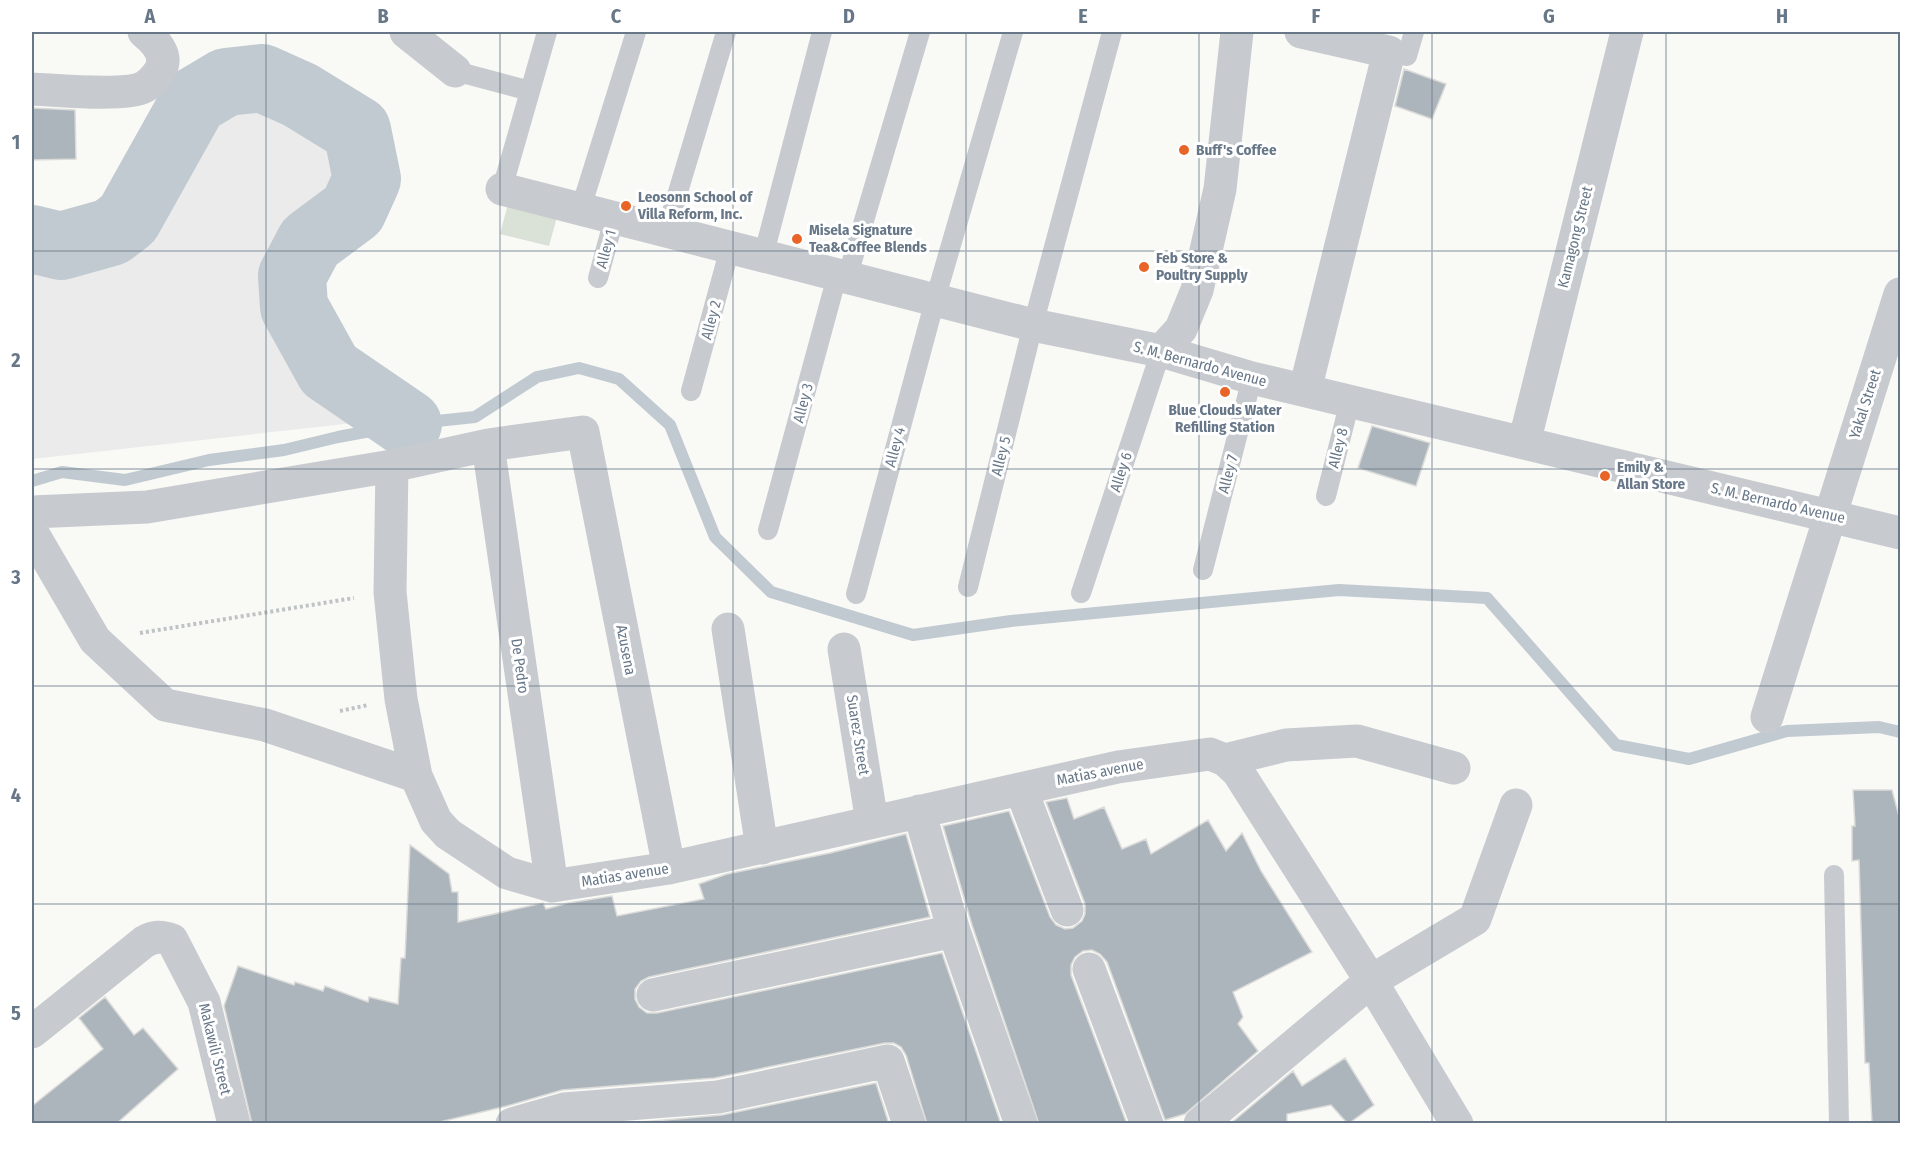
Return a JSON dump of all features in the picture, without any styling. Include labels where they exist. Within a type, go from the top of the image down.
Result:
[{"type":"street","points":[[32,89],[129,92],[145,87],[157,77],[162,66],[162,52],[144,32]]},
{"type":"street","points":[[406,32],[455,71]]},
{"type":"street","points":[[1161,351],[1181,329],[1197,290],[1220,189],[1237,32]]},
{"type":"street","points":[[1301,32],[1389,52],[1305,390]]},
{"type":"street","name":"Kamagong Street","points":[[1524,443],[1627,32]]},
{"type":"street","name":"S. M. Bernardo Avenue","points":[[502,189],[580,211],[1033,325],[1161,351],[1252,378],[1900,533]]},
{"type":"street","name":"Yakal Street","points":[[1767,717],[1900,294]]},
{"type":"street","name":"Azusena","points":[[488,445],[583,432],[669,868]]},
{"type":"street","points":[[32,512],[147,507],[393,466],[488,445]]},
{"type":"street","name":"De Pedro","points":[[488,445],[552,886]]},
{"type":"street","points":[[393,466],[390,592],[401,699],[416,776],[436,820],[448,834],[507,873],[552,886]]},
{"type":"street","points":[[32,532],[94,640],[165,705],[265,725],[416,776]]},
{"type":"street","points":[[728,629],[762,848]]},
{"type":"street","name":"Suarez Street","points":[[844,649],[872,822]]},
{"type":"street","points":[[1225,760],[1286,745],[1357,741],[1454,768]]},
{"type":"street","name":"Matias avenue","points":[[552,886],[669,868],[1118,767],[1210,753],[1225,760]]},
{"type":"street","points":[[1225,760],[1238,772],[1371,981],[1457,1124]]},
{"type":"street","points":[[1021,789],[1067,910]]},
{"type":"street","points":[[1200,1124],[1371,981],[1475,918],[1516,805]]},
{"type":"street","points":[[919,811],[954,931],[1021,1124]]},
{"type":"street","points":[[653,995],[954,931]]},
{"type":"street","name":"Makawili Street","points":[[32,1032],[144,942],[154,937],[172,940],[204,1002],[234,1124]]},
{"type":"street","points":[[1089,969],[1147,1124]]},
{"type":"street","points":[[512,1124],[564,1109],[588,1116],[718,1097],[888,1061],[909,1124]]},
{"type":"lane","points":[[502,189],[547,32]]},
{"type":"lane","points":[[580,211],[636,32]]},
{"type":"lane","points":[[666,232],[726,32]]},
{"type":"lane","points":[[763,257],[822,32]]},
{"type":"lane","name":"Alley 3","points":[[768,530],[842,277],[920,32]]},
{"type":"lane","name":"Alley 4","points":[[856,594],[935,300],[1013,32]]},
{"type":"lane","name":"Alley 5","points":[[968,587],[1033,325],[1112,32]]},
{"type":"lane","points":[[1389,52],[1407,56],[1414,32]]},
{"type":"lane","points":[[455,71],[530,91]]},
{"type":"lane","name":"Alley 1","points":[[598,279],[614,219]]},
{"type":"lane","name":"Alley 2","points":[[692,391],[730,248]]},
{"type":"lane","name":"Alley 6","points":[[1081,593],[1161,351]]},
{"type":"lane","name":"Alley 7","points":[[1203,570],[1252,378]]},
{"type":"lane","name":"Alley 8","points":[[1326,496],[1350,401]]},
{"type":"lane","points":[[1834,875],[1839,1124]]},
{"type":"path","points":[[94,640],[390,592]]},
{"type":"shaded area","points":[[254,96],[346,151],[340,196],[298,223],[269,286],[296,361],[362,422],[32,459],[32,263],[36,266],[115,250],[209,109]]},
{"type":"shaded area","points":[[508,204],[557,217],[549,246],[500,234]]},
{"type":"building","points":[[1404,69],[1446,84],[1432,119],[1395,106]]},
{"type":"building","points":[[32,108],[75,110],[76,159],[32,160]]},
{"type":"building","points":[[1372,426],[1430,443],[1416,486],[1358,468]]},
{"type":"building","points":[[1853,790],[1892,790],[1900,820],[1900,1124],[1872,1124],[1869,1063],[1865,1063],[1859,860],[1852,861],[1852,826],[1855,826]]},
{"type":"building","points":[[1067,798],[1074,819],[1104,807],[1122,849],[1146,839],[1151,854],[1208,820],[1226,851],[1242,833],[1261,871],[1312,952],[1233,992],[1243,1017],[1238,1024],[1258,1051],[1185,1114],[1165,1120],[1107,962],[1100,954],[1092,950],[1083,951],[1075,957],[1071,965],[1071,975],[1127,1124],[1039,1124],[972,925],[943,826],[1009,811],[1050,917],[1056,925],[1065,929],[1073,928],[1082,921],[1085,904],[1046,802]]},
{"type":"building","points":[[906,834],[930,917],[649,977],[641,981],[635,989],[635,999],[639,1007],[647,1013],[657,1013],[942,953],[1001,1124],[927,1124],[906,1055],[901,1047],[894,1043],[885,1043],[715,1078],[562,1090],[431,1124],[252,1124],[224,1006],[238,966],[294,985],[295,982],[323,991],[325,986],[368,1002],[369,997],[398,1004],[401,958],[405,958],[410,845],[449,874],[452,892],[458,892],[458,922],[543,903],[546,909],[612,896],[617,916],[704,899],[699,884],[727,874],[830,853]]},
{"type":"building","points":[[105,997],[134,1035],[143,1028],[178,1069],[116,1124],[32,1124],[32,1106],[103,1049],[79,1018]]},
{"type":"building","points":[[1345,1058],[1374,1105],[1348,1124],[1331,1105],[1287,1114],[1287,1124],[1230,1124],[1293,1071],[1302,1086]]},
{"type":"building","points":[[876,1083],[889,1124],[619,1124],[722,1115]]},
{"type":"waterway","points":[[32,239],[61,246],[111,232],[128,219],[194,101],[226,82],[262,78],[300,95],[357,130],[367,179],[353,210],[310,242],[292,276],[294,307],[329,370],[408,424]]},
{"type":"waterway","points":[[32,481],[62,472],[125,480],[209,460],[284,450],[408,424],[475,417],[537,377],[579,368],[619,379],[670,425],[715,537],[771,592],[913,635],[1011,621],[1339,590],[1487,598],[1616,745],[1689,759],[1787,731],[1879,727],[1900,732]]},
{"type":"place","name":"Buff's Coffee","points":[[1184,150]]},
{"type":"place","name":"Leosonn School of Villa Reform, Inc.","points":[[626,206]]},
{"type":"place","name":"Misela Signature Tea&Coffee Blends","points":[[797,239]]},
{"type":"place","name":"Feb Store & Poultry Supply","points":[[1144,267]]},
{"type":"place","name":"Blue Clouds Water Refilling Station","points":[[1225,392]]},
{"type":"place","name":"Emily & Allan Store","points":[[1605,476]]}]
